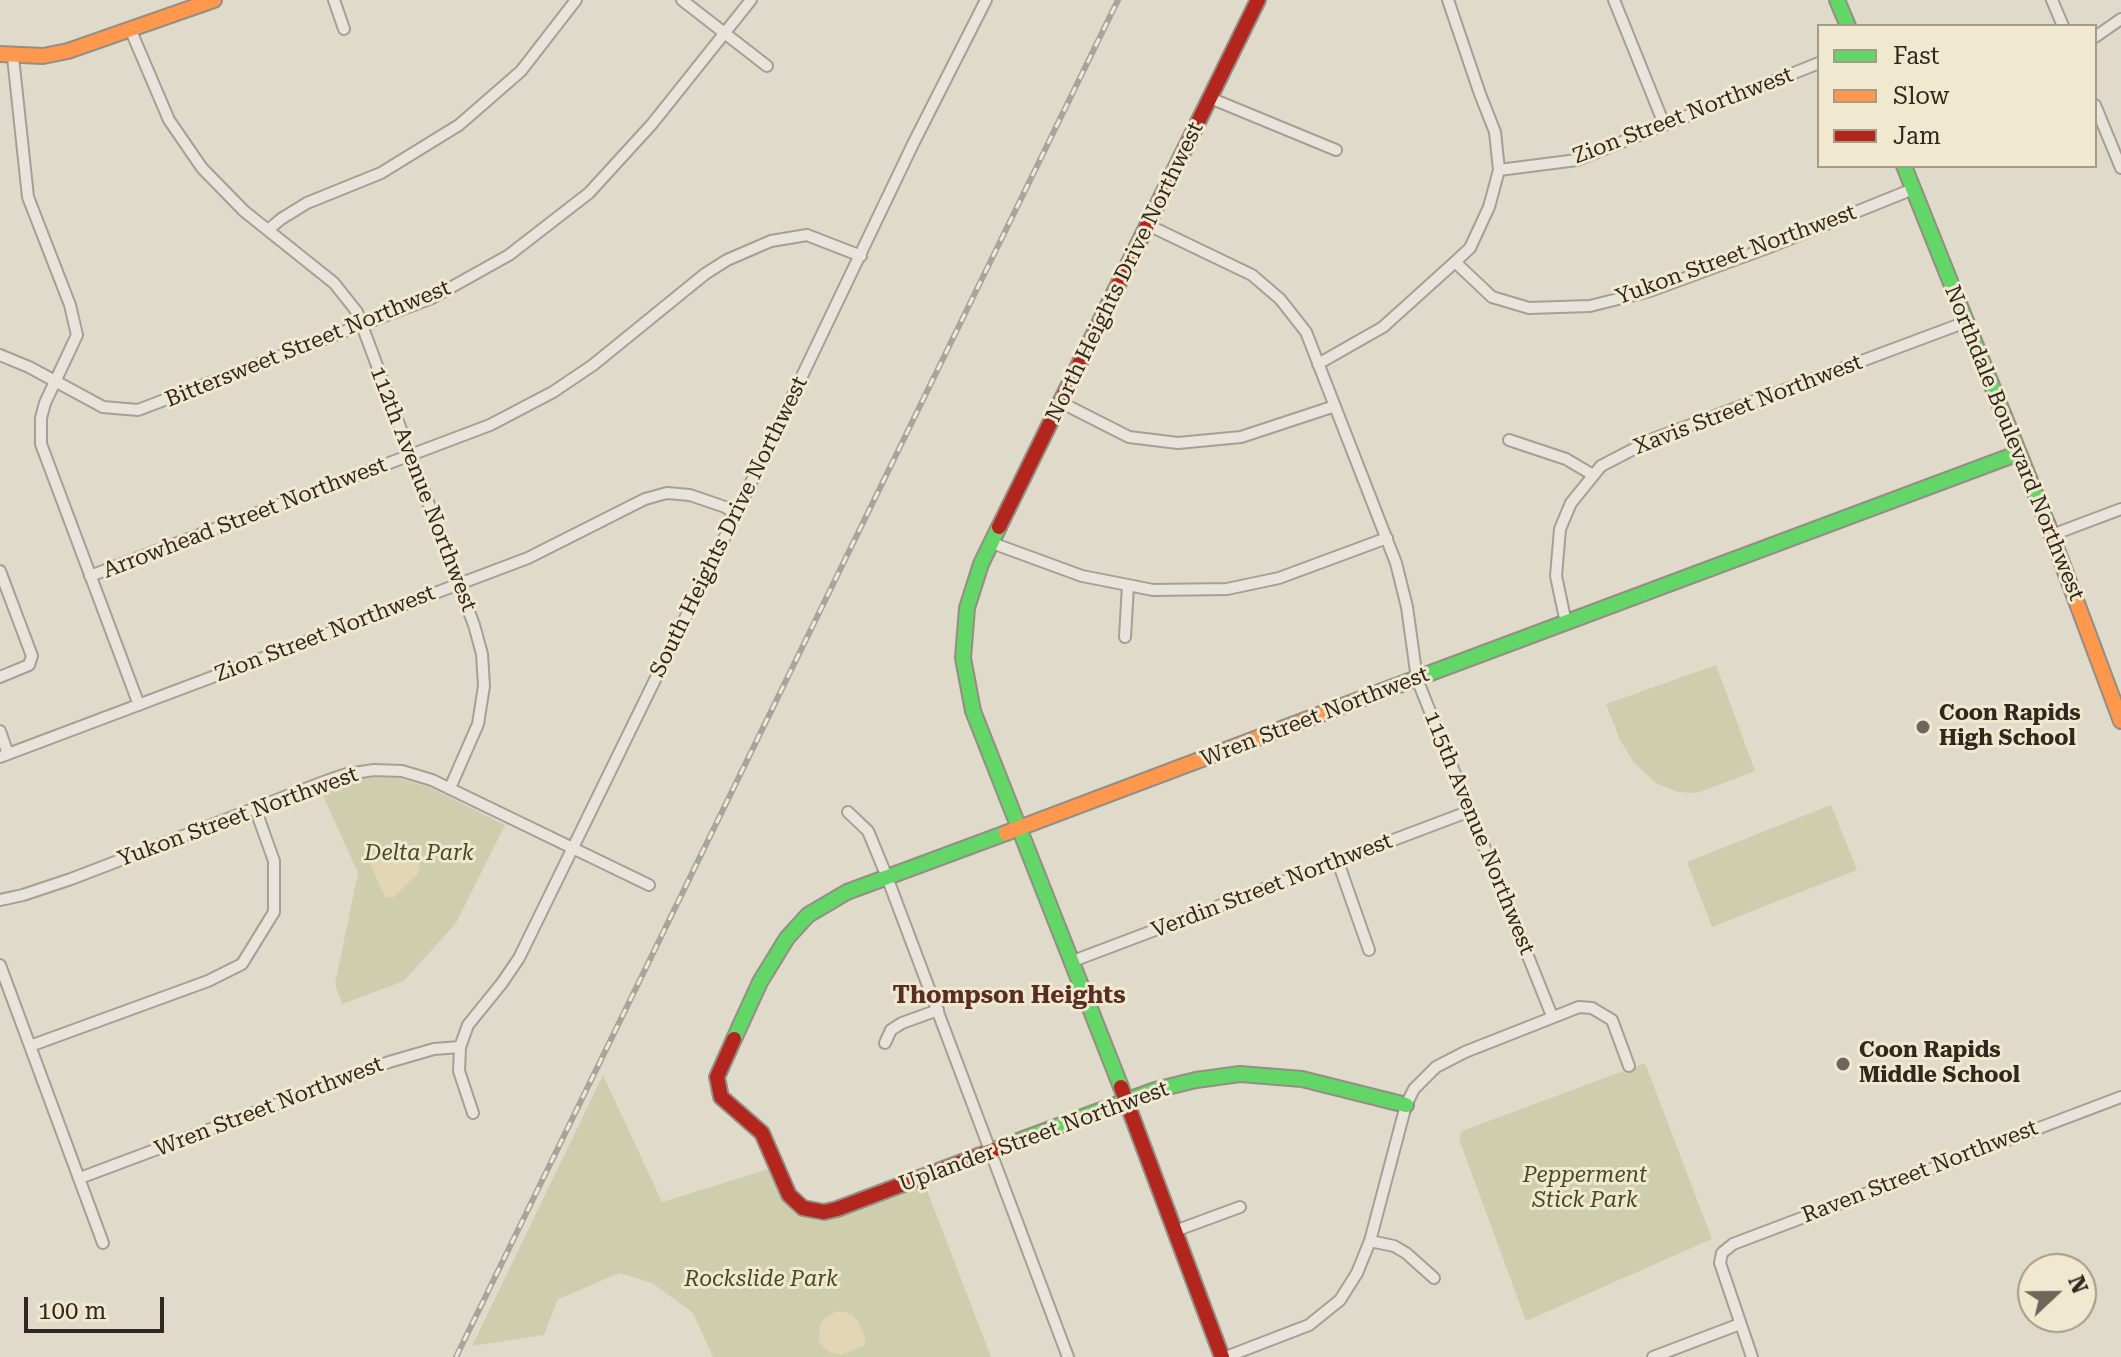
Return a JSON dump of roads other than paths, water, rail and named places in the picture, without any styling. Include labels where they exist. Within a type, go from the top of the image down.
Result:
[{"type":"street","points":[[139,705],[41,444],[41,418],[54,381],[77,335],[70,305],[28,197],[7,55],[43,56],[68,51],[214,0]]},
{"type":"street","points":[[334,0],[344,29]]},
{"type":"street","points":[[268,230],[307,203],[381,173],[459,125],[521,71],[576,0]]},
{"type":"street","points":[[682,0],[767,66]]},
{"type":"street","name":"Bittersweet Street Northwest","points":[[0,355],[103,407],[138,410],[363,327],[456,286],[509,255],[589,193],[629,152],[751,0]]},
{"type":"street","name":"South Heights Drive Northwest","points":[[460,1047],[468,1025],[510,974],[519,958],[913,144],[986,0]]},
{"type":"street","name":"North Heights Drive Northwest","points":[[1224,1357],[1073,961],[973,711],[963,658],[967,608],[981,564],[1258,0]]},
{"type":"street","points":[[1318,364],[1383,327],[1455,262],[1470,248],[1489,207],[1499,170],[1495,132],[1448,0]]},
{"type":"street","points":[[1614,0],[1664,124]]},
{"type":"street","points":[[1837,0],[1847,24]]},
{"type":"street","points":[[2052,0],[2062,24]]},
{"type":"street","points":[[2097,36],[2121,19]]},
{"type":"street","name":"112th Avenue Northwest","points":[[131,31],[156,96],[183,142],[222,190],[343,291],[352,302],[363,327],[479,639],[484,686],[478,724],[450,788]]},
{"type":"street","name":"Zion Street Northwest","points":[[1499,170],[1577,160],[1817,64]]},
{"type":"street","points":[[1210,98],[1336,150]]},
{"type":"street","points":[[2097,110],[2121,168]]},
{"type":"street","name":"Northdale Boulevard Northwest","points":[[1905,168],[2052,535],[2121,721]]},
{"type":"street","name":"Yukon Street Northwest","points":[[1455,262],[1492,297],[1529,308],[1590,306],[1664,285],[1767,248],[1913,189]]},
{"type":"street","name":"115th Avenue Northwest","points":[[1148,225],[1252,275],[1280,299],[1306,332],[1387,538],[1403,587],[1417,679],[1552,1016]]},
{"type":"street","name":"Arrowhead Street Northwest","points":[[90,576],[490,425],[553,392],[639,331],[705,274],[751,249],[780,238],[807,235],[861,256]]},
{"type":"street","name":"Xavis Street Northwest","points":[[1566,623],[1556,576],[1560,529],[1571,503],[1593,475],[1614,458],[1653,439],[1966,322]]},
{"type":"street","points":[[1062,403],[1129,437],[1178,443],[1241,437],[1335,406]]},
{"type":"street","points":[[1509,440],[1566,459],[1593,475]]},
{"type":"street","name":"Wren Street Northwest","points":[[721,1097],[717,1084],[719,1069],[760,982],[787,938],[808,915],[847,892],[2019,453]]},
{"type":"street","name":"Zion Street Northwest","points":[[4,756],[528,558],[625,508],[667,493],[706,499],[736,514]]},
{"type":"street","points":[[2052,535],[2121,509]]},
{"type":"street","points":[[992,543],[1082,576],[1153,590],[1227,589],[1279,578],[1387,538]]},
{"type":"street","points":[[0,571],[32,656],[29,665],[0,677]]},
{"type":"street","points":[[1125,637],[1128,585]]},
{"type":"street","points":[[0,731],[4,756]]},
{"type":"street","name":"Yukon Street Northwest","points":[[0,900],[71,879],[326,781],[361,771],[402,771],[450,788],[649,885]]},
{"type":"street","points":[[30,1046],[208,981],[242,964],[274,912],[274,861],[255,808]]},
{"type":"street","name":"Verdin Street Northwest","points":[[1073,961],[1470,811]]},
{"type":"street","points":[[848,812],[868,831],[887,877],[1068,1357]]},
{"type":"street","points":[[1338,862],[1369,950]]},
{"type":"street","points":[[0,965],[103,1243]]},
{"type":"street","points":[[1224,1357],[1296,1331],[1329,1312],[1351,1284],[1370,1241],[1406,1105],[1414,1089],[1442,1063],[1579,1007],[1592,1008],[1612,1020],[1629,1066]]},
{"type":"street","points":[[885,1043],[891,1030],[902,1023],[938,1010]]},
{"type":"street","points":[[460,1047],[460,1077],[473,1113]]},
{"type":"street","name":"Wren Street Northwest","points":[[80,1178],[389,1062],[434,1049],[460,1047]]},
{"type":"street","name":"Uplander Street Northwest","points":[[721,1097],[762,1133],[789,1195],[803,1208],[813,1211],[837,1209],[1155,1090],[1196,1080],[1240,1074],[1302,1079],[1406,1105]]},
{"type":"street","name":"Raven Street Northwest","points":[[1740,1324],[1720,1263],[1722,1253],[1733,1244],[2121,1097]]},
{"type":"street","points":[[1175,1231],[1240,1207]]},
{"type":"street","points":[[1370,1241],[1394,1246],[1434,1278]]},
{"type":"street","points":[[1653,1357],[1740,1324],[1752,1357]]},
{"type":"railway","points":[[456,1357],[1118,0]]},
{"type":"place","name":"Coon Rapids High School","points":[[1923,727]]},
{"type":"place","name":"Coon Rapids Middle School","points":[[1843,1064]]},
{"type":"district","name":"Thompson Heights","points":[[1009,996]]},
{"type":"park label","name":"Delta Park","points":[[419,854]]},
{"type":"park label","name":"Pepperment Stick Park","points":[[1585,1188]]},
{"type":"park label","name":"Rockslide Park","points":[[761,1280]]}]
